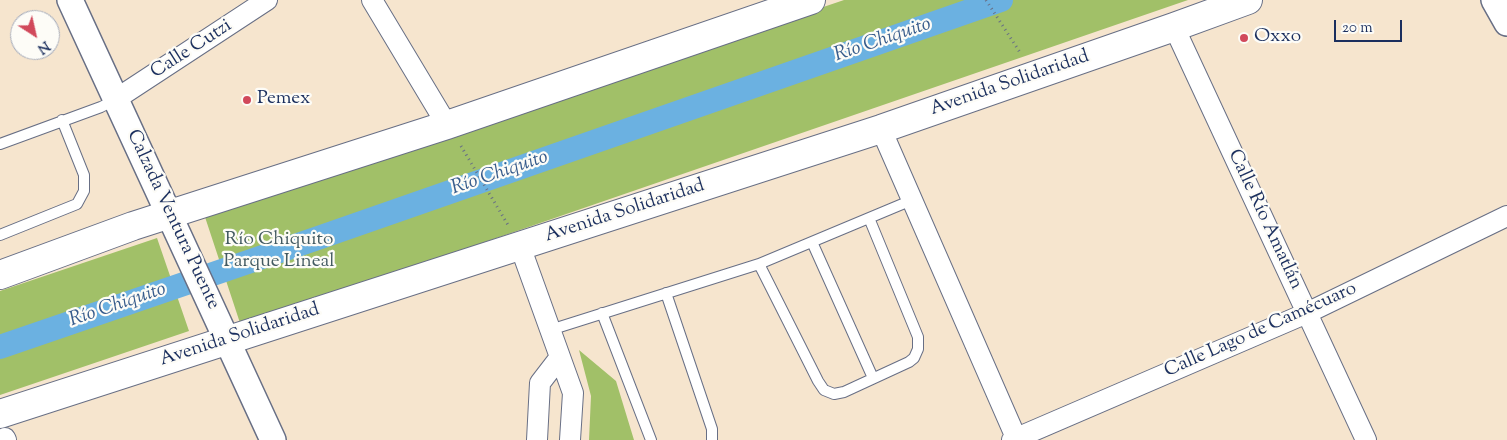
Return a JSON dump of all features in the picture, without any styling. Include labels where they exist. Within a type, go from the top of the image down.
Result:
[{"type":"main road","points":[[0,275],[175,226],[447,125],[811,0]]},
{"type":"main road","name":"Avenida Solidaridad","points":[[4,431],[223,332],[520,246],[881,129],[1248,0]]},
{"type":"street","name":"Calzada Ventura Puente","points":[[70,0],[273,440]]},
{"type":"street","name":"Calle Cutzi","points":[[116,99],[267,0]]},
{"type":"street","points":[[372,0],[447,125]]},
{"type":"street","points":[[1494,0],[1507,23]]},
{"type":"street","name":"Calle Río Amatlán","points":[[1174,27],[1366,440]]},
{"type":"street","points":[[881,129],[1015,439]]},
{"type":"street","name":"Calle Lago de Camécuaro","points":[[1015,439],[1307,313],[1507,216]]},
{"type":"street","points":[[520,246],[573,393],[570,440]]},
{"type":"street","points":[[537,440],[540,382],[560,357]]},
{"type":"lane","points":[[0,144],[101,107],[116,99]]},
{"type":"lane","points":[[0,235],[77,204],[84,192],[84,175],[62,120]]},
{"type":"lane","points":[[550,330],[759,264],[912,200]]},
{"type":"lane","points":[[759,264],[818,381],[824,390],[834,394],[844,392],[908,362],[914,358],[918,349],[918,337],[869,218]]},
{"type":"lane","points":[[812,242],[873,378]]},
{"type":"lane","points":[[666,293],[712,429],[712,440]]},
{"type":"lane","points":[[602,313],[651,440]]},
{"type":"path","points":[[986,0],[1011,37]]},
{"type":"path","points":[[472,163],[495,201]]},
{"type":"green space","name":"Río Chiquito Parque Lineal","points":[[844,0],[1188,0],[241,326],[205,217]]},
{"type":"green space","name":"Río Chiquito Parque Lineal","points":[[157,238],[189,331],[0,395],[0,291]]},
{"type":"green space","points":[[579,350],[616,381],[634,440],[589,440],[591,396]]},
{"type":"waterway","name":"Río Chiquito","points":[[0,347],[1001,0]]},
{"type":"place","name":"Oxxo","points":[[1244,38]]},
{"type":"place","name":"Pemex","points":[[247,100]]}]
